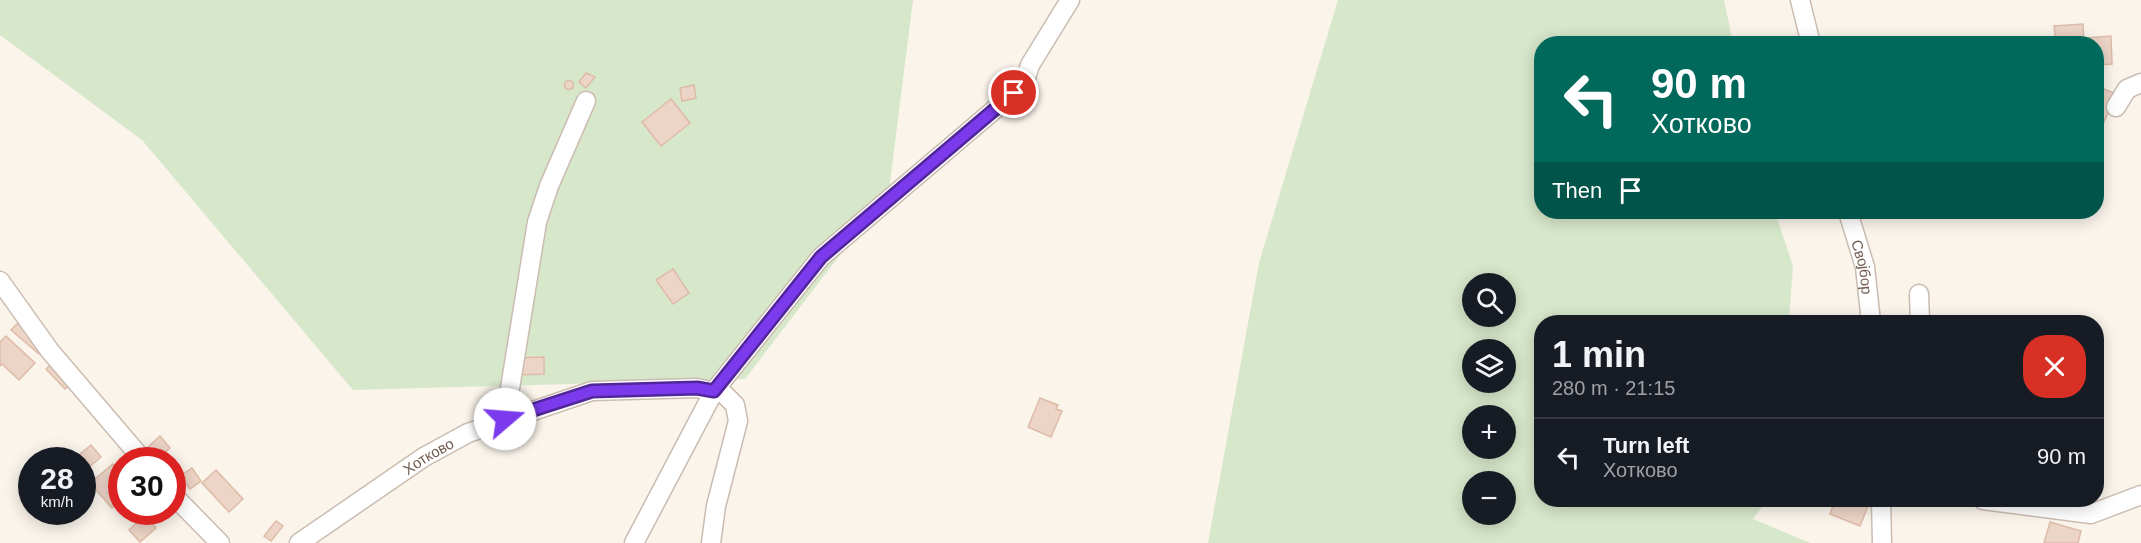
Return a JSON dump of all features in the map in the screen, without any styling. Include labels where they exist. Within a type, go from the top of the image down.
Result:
[{"type":"street","points":[[634,543],[714,391],[821,257],[1025,81],[1030,64],[1070,0]]},
{"type":"street","points":[[1800,0],[1809,36]]},
{"type":"street","points":[[2116,107],[2127,88],[2141,83]]},
{"type":"street","points":[[505,419],[537,222],[549,186],[586,101]]},
{"type":"street","name":"Својбор","points":[[1850,219],[1865,267],[1870,315]]},
{"type":"street","points":[[0,281],[50,351],[132,447]]},
{"type":"street","points":[[1919,294],[1920,315]]},
{"type":"street","name":"Хотково","points":[[299,543],[424,458],[468,434],[505,419],[592,391],[697,388],[714,391]]},
{"type":"street","points":[[711,543],[716,506],[738,421],[735,405],[724,394],[714,391]]},
{"type":"street","points":[[2037,507],[2091,514],[2141,495]]},
{"type":"street","points":[[1881,507],[1882,543]]},
{"type":"street","points":[[186,508],[220,543]]},
{"type":"green space","points":[[0,0],[913,0],[889,191],[745,379],[353,390],[142,140],[0,35]]},
{"type":"green space","points":[[1338,0],[1724,0],[1732,36],[1534,36],[1534,219],[1777,219],[1793,266],[1790,315],[1534,315],[1534,507],[1762,507],[1753,519],[1810,543],[1208,543],[1259,263]]},
{"type":"building","points":[[2083,24],[2084,36],[2055,36],[2054,26]]},
{"type":"building","points":[[2111,36],[2112,64],[2104,65],[2104,37]]},
{"type":"building","points":[[586,73],[595,77],[586,88],[579,82]]},
{"type":"building","points":[[569,81],[573,85],[569,89],[565,85]]},
{"type":"building","points":[[694,85],[696,98],[682,101],[680,88]]},
{"type":"building","points":[[2104,89],[2116,94],[2104,122]]},
{"type":"building","points":[[671,99],[690,123],[661,146],[642,122]]},
{"type":"building","points":[[673,269],[689,293],[673,304],[656,280]]},
{"type":"building","points":[[19,322],[47,346],[39,354],[11,330]]},
{"type":"building","points":[[6,336],[35,363],[19,380],[2,364],[0,366],[0,342]]},
{"type":"building","points":[[544,357],[544,374],[515,375],[514,358]]},
{"type":"building","points":[[56,360],[75,380],[65,389],[46,369]]},
{"type":"building","points":[[1040,398],[1058,405],[1056,409],[1062,411],[1051,437],[1028,427]]},
{"type":"building","points":[[160,436],[169,447],[148,447]]},
{"type":"building","points":[[96,451],[101,457],[96,461]]},
{"type":"building","points":[[108,468],[108,503],[96,490],[96,478]]},
{"type":"building","points":[[192,468],[201,481],[190,489],[186,484],[186,472]]},
{"type":"building","points":[[216,470],[243,499],[229,512],[202,483]]},
{"type":"building","points":[[1832,507],[1868,507],[1860,526],[1830,514]]},
{"type":"building","points":[[276,521],[283,526],[271,541],[264,536]]},
{"type":"building","points":[[2050,522],[2081,531],[2078,543],[2044,543]]},
{"type":"building","points":[[134,525],[153,525],[156,528],[140,542],[129,530]]},
{"type":"route","points":[[505,419],[592,391],[697,388],[714,391],[821,257],[1014,93]]}]
